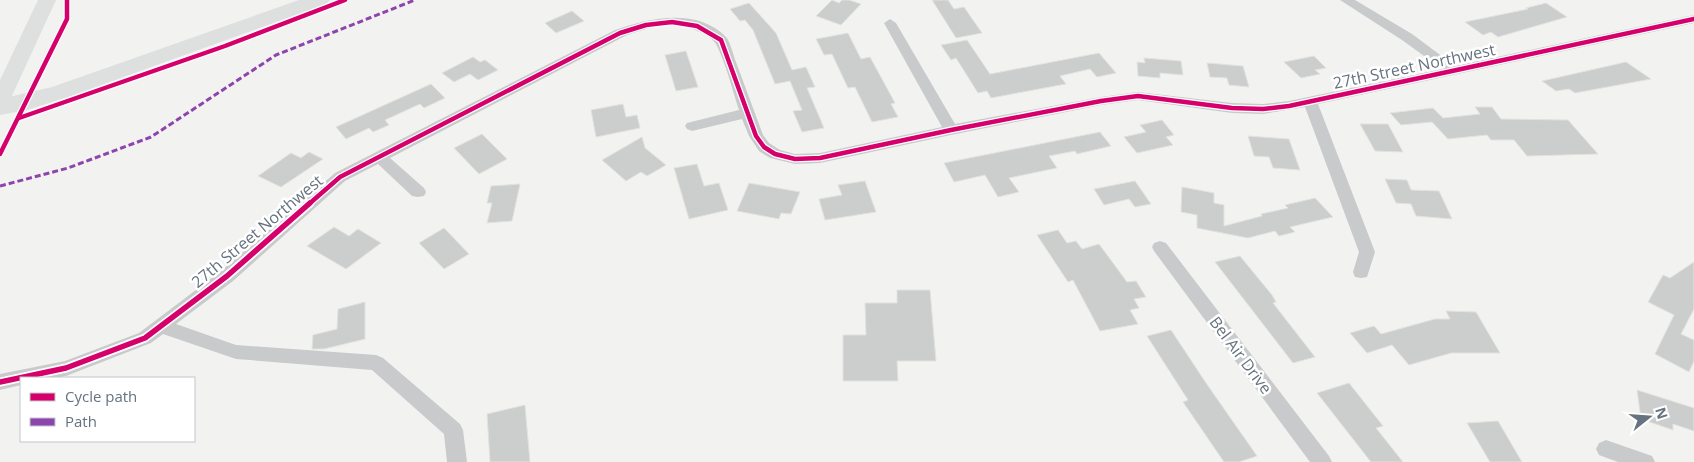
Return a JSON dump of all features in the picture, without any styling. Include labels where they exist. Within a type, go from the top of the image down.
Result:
[{"type":"highway","points":[[0,107],[27,102],[60,92],[319,0]]},
{"type":"main road","points":[[0,100],[47,0]]},
{"type":"street","points":[[1346,0],[1407,36],[1452,70]]},
{"type":"street","name":"27th Street Northwest","points":[[24,377],[66,368],[145,338],[227,276],[340,177],[633,28],[653,23],[688,22],[708,29],[721,40],[756,136],[764,147],[775,154],[795,159],[820,158],[951,130],[1101,101],[1138,96],[1232,108],[1263,109],[1310,101],[1694,19]]},
{"type":"street","points":[[890,23],[951,130]]},
{"type":"street","points":[[1310,101],[1367,252],[1361,272]]},
{"type":"street","points":[[692,126],[747,113]]},
{"type":"street","points":[[379,156],[418,192]]},
{"type":"street","name":"Bel Air Drive","points":[[1160,247],[1322,462]]},
{"type":"street","points":[[161,326],[236,352],[376,363],[453,430],[457,462]]},
{"type":"street","name":"27th Street Northwest","points":[[0,382],[20,378]]},
{"type":"street","points":[[1606,449],[1645,462]]},
{"type":"building","points":[[832,0],[839,3],[842,0],[849,0],[861,4],[841,25],[816,16]]},
{"type":"building","points":[[932,0],[948,0],[954,9],[964,7],[982,33],[956,38]]},
{"type":"building","points":[[749,3],[776,33],[792,70],[806,67],[815,87],[807,88],[824,128],[802,132],[793,111],[802,110],[790,81],[775,84],[753,30],[745,20],[740,21],[730,9]]},
{"type":"building","points":[[1546,3],[1567,17],[1498,37],[1491,32],[1483,35],[1465,22],[1528,9],[1526,8]]},
{"type":"building","points":[[572,11],[584,21],[556,33],[545,23]]},
{"type":"building","points":[[848,33],[861,59],[870,57],[895,103],[891,104],[898,117],[872,122],[855,87],[848,88],[832,54],[824,55],[816,39]]},
{"type":"building","points":[[967,40],[990,74],[1099,53],[1116,73],[1097,77],[1090,69],[1060,76],[1066,84],[991,98],[987,91],[978,93],[956,58],[951,60],[941,45]]},
{"type":"building","points":[[686,51],[698,87],[676,91],[665,55]]},
{"type":"building","points":[[1314,56],[1326,68],[1315,70],[1320,74],[1301,78],[1284,62]]},
{"type":"building","points":[[473,57],[480,62],[485,60],[498,70],[478,80],[470,74],[454,82],[442,73]]},
{"type":"building","points":[[1144,58],[1181,61],[1183,75],[1160,73],[1160,78],[1138,76],[1137,62],[1145,63]]},
{"type":"building","points":[[1626,62],[1651,79],[1575,93],[1569,89],[1556,91],[1542,81]]},
{"type":"building","points":[[1207,63],[1243,66],[1249,87],[1229,85],[1227,78],[1210,77]]},
{"type":"building","points":[[431,84],[445,98],[424,108],[420,104],[385,120],[389,125],[373,132],[369,128],[346,139],[336,127]]},
{"type":"building","points":[[623,104],[626,117],[637,115],[640,128],[596,137],[591,110]]},
{"type":"building","points":[[1475,107],[1492,107],[1501,119],[1568,120],[1598,154],[1527,156],[1514,140],[1491,140],[1487,135],[1448,139],[1432,122],[1401,125],[1390,113],[1433,108],[1443,118],[1480,114]]},
{"type":"building","points":[[1162,120],[1174,135],[1166,137],[1173,145],[1137,153],[1124,137],[1146,132],[1140,125]]},
{"type":"building","points":[[1360,124],[1388,124],[1403,152],[1375,151]]},
{"type":"building","points":[[1100,132],[1111,146],[1077,154],[1075,151],[1049,156],[1057,168],[1009,178],[1019,192],[998,197],[985,175],[954,182],[944,163]]},
{"type":"building","points":[[482,134],[507,159],[479,174],[454,148]]},
{"type":"building","points":[[1248,136],[1289,139],[1300,170],[1273,168],[1269,157],[1254,156]]},
{"type":"building","points":[[642,137],[645,148],[666,165],[647,176],[641,172],[626,181],[602,160]]},
{"type":"building","points":[[309,152],[323,159],[281,187],[258,176],[291,153],[301,158]]},
{"type":"building","points":[[697,164],[704,186],[719,183],[728,210],[689,219],[674,168]]},
{"type":"building","points":[[1385,179],[1407,180],[1411,190],[1439,191],[1452,219],[1416,216],[1411,204],[1396,203]]},
{"type":"building","points":[[865,181],[876,212],[825,220],[819,199],[842,195],[838,185]]},
{"type":"building","points":[[1135,181],[1151,204],[1135,207],[1129,199],[1104,205],[1094,189]]},
{"type":"building","points":[[749,183],[800,192],[791,214],[781,213],[779,219],[737,211]]},
{"type":"building","points":[[520,184],[512,221],[487,223],[492,203],[487,203],[491,186]]},
{"type":"building","points":[[1182,187],[1214,193],[1214,203],[1224,205],[1224,226],[1262,216],[1261,214],[1288,208],[1285,205],[1315,198],[1333,217],[1290,227],[1295,232],[1279,236],[1275,231],[1248,238],[1197,228],[1197,215],[1181,212]]},
{"type":"building","points":[[334,227],[349,236],[358,229],[381,243],[346,269],[307,246]]},
{"type":"building","points":[[444,228],[469,254],[444,269],[419,243]]},
{"type":"building","points":[[1058,230],[1067,243],[1076,241],[1082,249],[1099,244],[1127,282],[1136,281],[1146,297],[1134,299],[1139,308],[1130,310],[1138,324],[1100,331],[1073,280],[1068,282],[1037,235]]},
{"type":"building","points":[[1240,256],[1272,295],[1276,302],[1273,303],[1315,357],[1293,363],[1215,262]]},
{"type":"building","points":[[1694,262],[1694,309],[1681,334],[1694,340],[1694,361],[1689,372],[1655,354],[1674,315],[1648,302],[1663,275],[1670,278]]},
{"type":"building","points":[[897,290],[930,290],[936,361],[897,361],[898,381],[843,381],[843,335],[866,335],[865,303],[897,303]]},
{"type":"building","points":[[365,302],[365,339],[324,349],[312,349],[313,335],[337,329],[338,309]]},
{"type":"building","points":[[1446,311],[1476,312],[1500,353],[1451,353],[1409,365],[1392,345],[1367,353],[1350,333],[1374,326],[1381,334],[1435,319],[1450,319]]},
{"type":"building","points":[[1171,330],[1257,456],[1239,462],[1224,462],[1183,402],[1188,400],[1147,336]]},
{"type":"building","points":[[1349,383],[1383,426],[1376,428],[1403,462],[1371,462],[1317,393]]},
{"type":"building","points":[[1637,390],[1694,408],[1694,431],[1673,424],[1673,430],[1641,419]]},
{"type":"building","points":[[525,405],[530,462],[490,462],[487,414]]},
{"type":"building","points":[[1498,421],[1522,462],[1490,462],[1467,423]]},
{"type":"marked path","points":[[0,186],[68,168],[151,137],[276,55],[415,0]]},
{"type":"cycle path","points":[[0,154],[67,19],[67,0]]},
{"type":"cycle path","points":[[19,118],[225,46],[345,0]]},
{"type":"cycle path","points":[[24,377],[66,368],[145,338],[227,276],[340,177],[620,33],[659,22],[685,23],[697,26],[721,40],[756,136],[764,147],[775,154],[795,159],[820,158],[951,130],[1101,101],[1138,96],[1232,108],[1263,109],[1289,106],[1694,19]]},
{"type":"cycle path","points":[[0,382],[20,378]]}]
